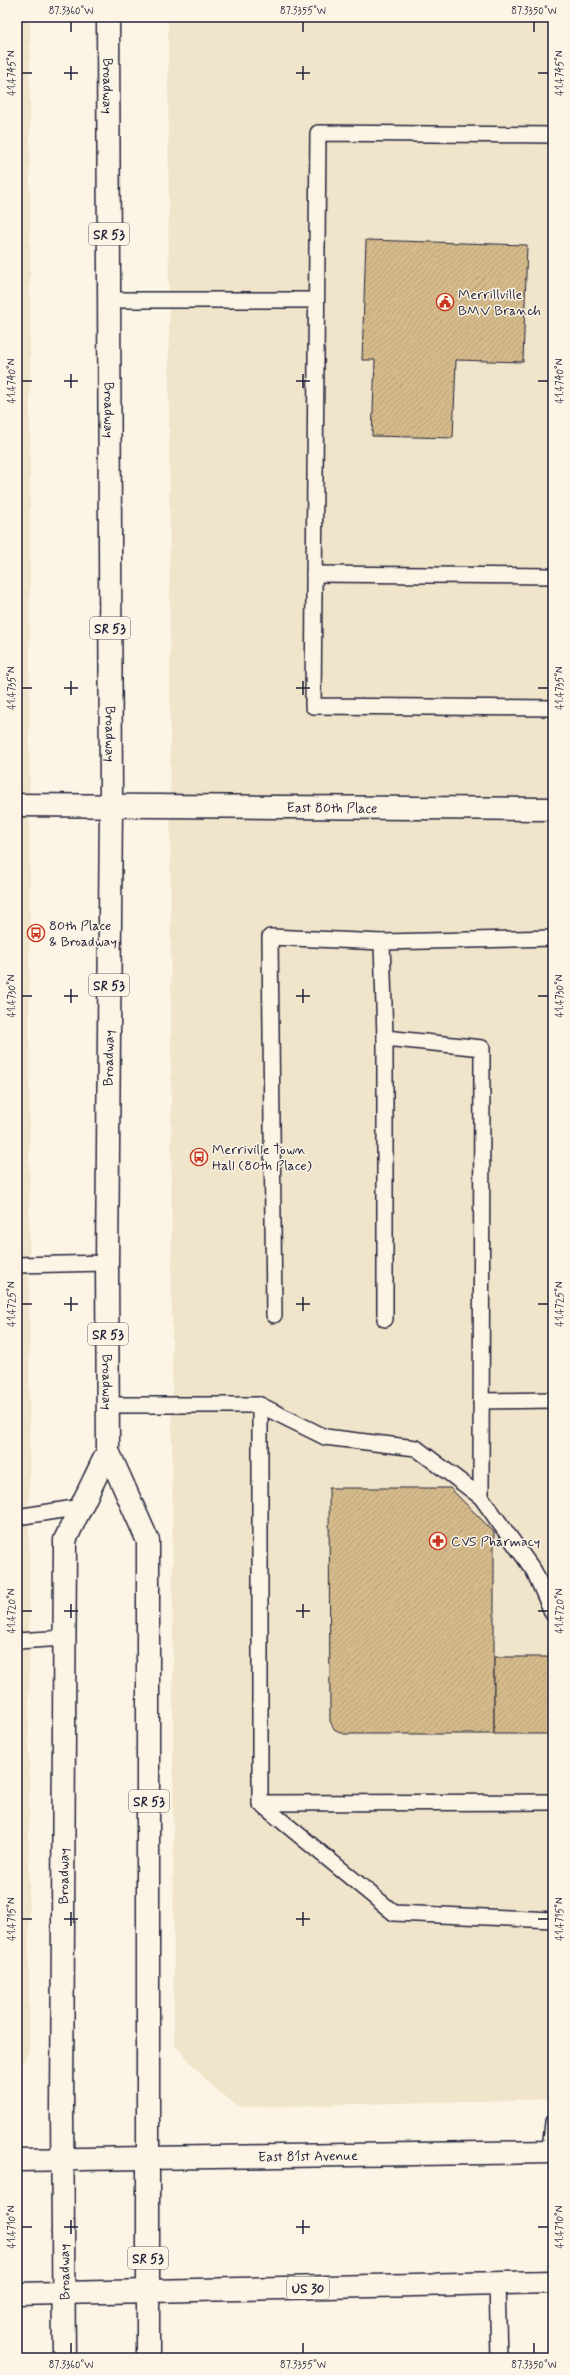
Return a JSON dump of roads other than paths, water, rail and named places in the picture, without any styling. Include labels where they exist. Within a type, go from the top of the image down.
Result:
[{"type":"main road","name":"Broadway","points":[[108,17],[111,805],[107,1263],[108,1451],[148,1541],[148,2358]]},
{"type":"main road","name":"East 80th Place","points":[[17,805],[553,809]]},
{"type":"main road","name":"Broadway","points":[[64,2358],[62,2160],[65,1540],[108,1451]]},
{"type":"main road","name":"East 81st Avenue","points":[[17,2160],[552,2152]]},
{"type":"main road","name":"US 30","points":[[17,2294],[553,2282]]},
{"type":"lane","points":[[553,135],[318,133],[315,300],[313,706],[553,708]]},
{"type":"lane","points":[[109,300],[315,300]]},
{"type":"lane","points":[[314,574],[553,576]]},
{"type":"lane","points":[[274,1315],[270,937],[382,942],[553,938]]},
{"type":"lane","points":[[382,942],[385,1038],[385,1319]]},
{"type":"lane","points":[[385,1038],[482,1048],[481,1497]]},
{"type":"lane","points":[[17,1265],[107,1263]]},
{"type":"lane","points":[[481,1401],[553,1400]]},
{"type":"lane","points":[[108,1404],[260,1404],[325,1436],[416,1448],[481,1497],[534,1571],[553,1614]]},
{"type":"lane","points":[[260,1404],[260,1803]]},
{"type":"lane","points":[[17,1517],[81,1507]]},
{"type":"lane","points":[[17,1641],[65,1638]]},
{"type":"lane","points":[[260,1803],[553,1802]]},
{"type":"lane","points":[[260,1803],[394,1913],[553,1920]]},
{"type":"lane","points":[[552,2152],[553,2122]]},
{"type":"lane","points":[[497,2283],[499,2358]]},
{"type":"place","name":"Merrillville BMV Branch","points":[[445,302]]},
{"type":"place","name":"80th Place & Broadway","points":[[36,933]]},
{"type":"place","name":"Merriville Town Hall (80th Place)","points":[[199,1157]]},
{"type":"place","name":"CVS Pharmacy","points":[[438,1541]]}]
